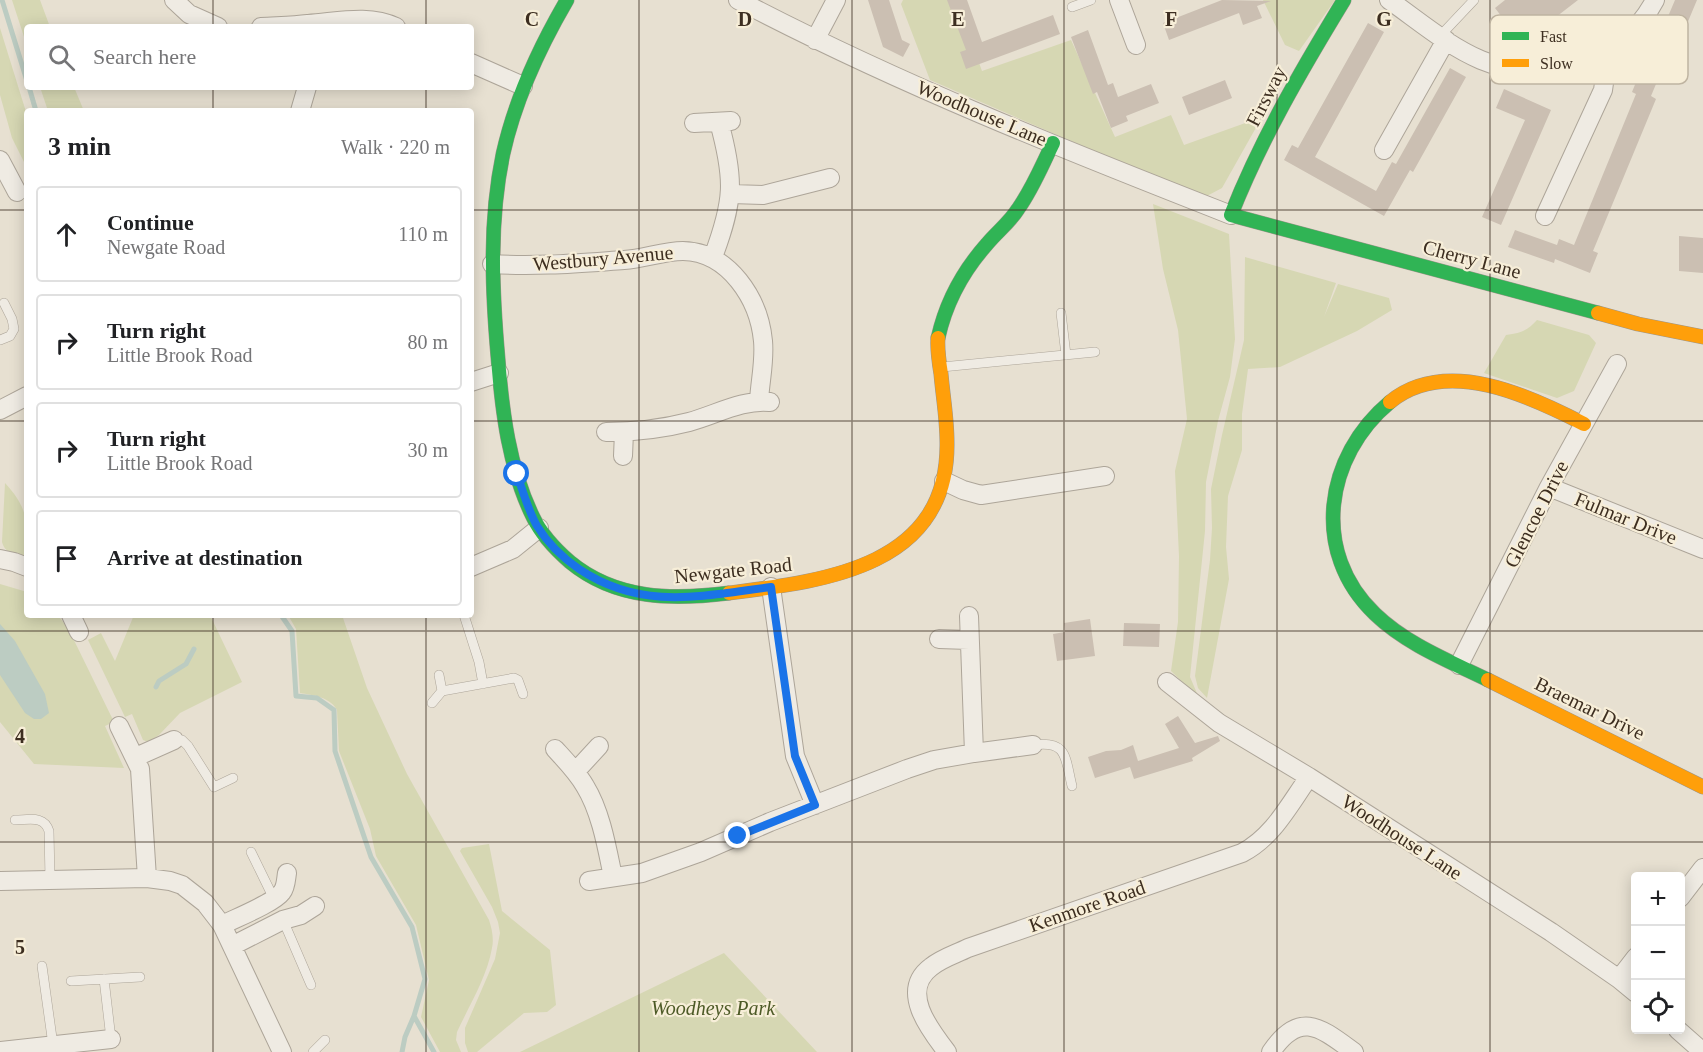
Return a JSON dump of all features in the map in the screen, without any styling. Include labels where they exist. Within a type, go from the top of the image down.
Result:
[{"type":"street","points":[[174,0],[189,14],[211,24]]},
{"type":"street","name":"Newgate Road","points":[[567,0],[523,86],[507,139],[499,175],[492,290],[499,373],[509,444],[517,474],[539,528],[572,564],[591,577],[615,588],[646,596],[687,598],[771,587],[826,578],[859,568],[879,559],[900,545],[935,506],[944,481],[946,439],[937,342],[948,301],[959,279],[972,261],[1022,205],[1053,142]]},
{"type":"street","name":"Woodhouse Lane","points":[[738,0],[815,40],[1111,168],[1231,215]]},
{"type":"street","points":[[815,40],[836,0]]},
{"type":"street","points":[[1119,0],[1136,45]]},
{"type":"street","name":"Firsway","points":[[1231,215],[1247,174],[1294,83],[1344,0]]},
{"type":"street","points":[[1389,0],[1460,50],[1490,63]]},
{"type":"street","points":[[1646,15],[1655,0]]},
{"type":"street","points":[[320,24],[350,19],[372,20],[386,24]]},
{"type":"street","points":[[1384,150],[1443,38]]},
{"type":"street","points":[[474,64],[523,86]]},
{"type":"street","points":[[1545,216],[1604,90],[1604,84]]},
{"type":"street","points":[[301,108],[306,90]]},
{"type":"street","points":[[623,456],[615,432],[650,430],[686,423],[765,401],[763,342],[758,316],[745,290],[730,270],[713,257],[731,194],[725,122],[694,123]]},
{"type":"street","points":[[0,160],[17,192]]},
{"type":"street","points":[[731,194],[763,195],[830,178]]},
{"type":"street","name":"Cherry Lane","points":[[1231,215],[1638,324],[1703,337]]},
{"type":"street","name":"Westbury Avenue","points":[[492,264],[521,266],[628,260],[680,251],[697,252],[713,257]]},
{"type":"street","name":"Glencoe Drive","points":[[1459,666],[1549,487],[1617,364]]},
{"type":"street","points":[[474,381],[499,373]]},
{"type":"street","name":"Braemar Drive","points":[[1584,424],[1524,393],[1490,385],[1466,382],[1441,383],[1416,388],[1394,399],[1374,417],[1358,438],[1341,471],[1332,504],[1333,537],[1345,570],[1362,603],[1381,621],[1408,640],[1703,787]]},
{"type":"street","points":[[0,410],[24,398]]},
{"type":"street","points":[[944,481],[981,495],[1105,476]]},
{"type":"street","name":"Fulmar Drive","points":[[1549,487],[1703,549]]},
{"type":"street","points":[[474,566],[513,549],[539,528]]},
{"type":"street","points":[[0,559],[24,566]]},
{"type":"street","points":[[771,587],[795,756],[815,805]]},
{"type":"street","points":[[969,616],[974,753]]},
{"type":"street","points":[[72,618],[79,632]]},
{"type":"street","points":[[939,639],[969,640]]},
{"type":"street","name":"Woodhouse Lane","points":[[1167,682],[1219,723],[1309,777],[1551,932],[1631,990]]},
{"type":"street","points":[[119,726],[136,757],[141,778],[147,878]]},
{"type":"street","points":[[136,757],[174,740]]},
{"type":"street","points":[[589,881],[642,873],[934,760],[1033,745]]},
{"type":"street","points":[[576,771],[598,746]]},
{"type":"street","points":[[555,749],[576,771],[587,789],[598,817],[613,877]]},
{"type":"street","name":"Kenmore Road","points":[[947,1052],[928,1027],[919,1008],[917,993],[920,978],[929,968],[944,958],[968,948],[1242,853],[1257,845],[1268,835],[1309,777]]},
{"type":"street","points":[[1685,891],[1703,868]]},
{"type":"street","points":[[222,925],[282,893],[286,873]]},
{"type":"street","points":[[0,881],[147,878],[183,885],[205,903],[222,925],[282,1052]]},
{"type":"street","points":[[232,946],[283,920],[301,915],[315,906]]},
{"type":"street","points":[[1619,979],[1631,962]]},
{"type":"street","points":[[1271,1052],[1279,1041],[1292,1030],[1306,1026],[1322,1029],[1354,1052]]},
{"type":"street","points":[[1683,1034],[1703,1052]]},
{"type":"street","points":[[0,1051],[53,1045],[92,1047],[111,1039]]},
{"type":"lane","points":[[1072,7],[1091,0]]},
{"type":"lane","points":[[1443,38],[1469,1]]},
{"type":"lane","points":[[0,340],[10,336],[14,329],[4,303]]},
{"type":"lane","points":[[1061,314],[1066,355]]},
{"type":"lane","points":[[940,367],[1095,352]]},
{"type":"lane","points":[[465,618],[479,662],[483,684]]},
{"type":"lane","points":[[439,675],[442,691]]},
{"type":"lane","points":[[432,703],[442,691],[514,678],[518,680],[523,694]]},
{"type":"lane","points":[[174,740],[182,740],[189,746],[214,787],[233,778]]},
{"type":"lane","points":[[1033,745],[1049,742],[1058,747],[1064,754],[1072,786]]},
{"type":"lane","points":[[15,820],[42,820],[47,823],[50,831],[50,879]]},
{"type":"lane","points":[[251,852],[274,899]]},
{"type":"lane","points":[[283,920],[311,985]]},
{"type":"lane","points":[[42,966],[53,1045]]},
{"type":"lane","points":[[71,981],[140,977]]},
{"type":"lane","points":[[104,979],[111,1039]]},
{"type":"lane","points":[[313,1052],[325,1040]]},
{"type":"green space","points":[[12,0],[40,0],[49,24],[24,24],[24,37]]},
{"type":"green space","points":[[903,0],[956,0],[982,71],[1071,40],[1115,137],[1171,115],[1184,145],[1262,117],[1222,188],[1203,198],[930,80],[901,4]]},
{"type":"green space","points":[[1263,0],[1335,0],[1299,51],[1285,45]]},
{"type":"green space","points":[[0,28],[25,108],[24,162],[12,138],[0,95]]},
{"type":"green space","points":[[41,90],[75,90],[83,108],[47,108]]},
{"type":"green space","points":[[1153,204],[1229,234],[1235,339],[1230,377],[1218,421],[1206,482],[1205,531],[1190,677],[1199,698],[1171,671],[1178,622],[1179,556],[1175,471],[1187,419],[1178,330],[1163,269]]},
{"type":"green space","points":[[1245,257],[1336,283],[1324,317],[1338,284],[1389,298],[1392,310],[1357,331],[1280,367],[1248,369],[1242,414],[1242,450],[1228,496],[1226,547],[1229,579],[1207,698],[1198,688],[1195,676],[1210,560],[1211,489],[1244,340]]},
{"type":"green space","points":[[1537,320],[1589,335],[1596,343],[1574,391],[1557,398],[1484,373],[1506,335],[1523,331]]},
{"type":"green space","points":[[5,483],[23,510],[24,557],[9,552],[2,542]]},
{"type":"green space","points":[[0,584],[24,591],[24,618],[60,618],[69,630],[114,722],[105,726],[124,768],[34,764],[0,722]]},
{"type":"green space","points":[[133,618],[211,618],[242,682],[180,713],[159,735],[148,742],[143,740],[132,714],[125,717],[88,640],[101,633],[115,661]]},
{"type":"green space","points":[[290,618],[343,618],[367,688],[407,774],[489,920],[493,941],[490,959],[457,1032],[456,1040],[461,1052],[440,1052],[421,1017],[429,980],[416,925],[376,856],[370,829],[339,751],[337,710],[326,699],[300,693],[296,629]]},
{"type":"green space","points":[[489,844],[502,911],[550,950],[556,1005],[547,1012],[524,1013],[477,1052],[468,1052],[465,1043],[465,1028],[495,959],[500,933],[492,907],[460,851],[462,848]]},
{"type":"green space","name":"Woodheys Park","points":[[724,953],[817,1052],[520,1052]]},
{"type":"shaded area","points":[[0,624],[15,641],[45,694],[49,713],[41,719],[34,719],[25,713],[0,675]]},
{"type":"building","points":[[868,0],[889,0],[902,40],[910,44],[903,57],[883,47]]},
{"type":"building","points":[[947,0],[967,0],[982,42],[1053,15],[1060,34],[966,69],[960,52],[966,50]]},
{"type":"building","points":[[1222,0],[1271,1],[1257,6],[1262,18],[1243,25],[1239,13],[1169,40],[1163,23]]},
{"type":"building","points":[[1505,0],[1578,0],[1559,15],[1500,15],[1495,8]]},
{"type":"building","points":[[1675,0],[1697,0],[1688,22],[1688,15],[1669,15]]},
{"type":"building","points":[[1368,23],[1384,32],[1315,157],[1376,191],[1392,162],[1396,164],[1450,68],[1466,77],[1413,172],[1410,170],[1384,216],[1284,160],[1292,145],[1298,148]]},
{"type":"building","points":[[1088,30],[1108,85],[1113,83],[1118,97],[1151,84],[1159,103],[1126,116],[1128,121],[1111,128],[1097,92],[1093,94],[1071,37]]},
{"type":"building","points":[[1225,80],[1232,98],[1189,115],[1182,97]]},
{"type":"building","points":[[1635,84],[1656,84],[1651,96],[1656,99],[1593,251],[1598,253],[1590,273],[1555,259],[1554,263],[1508,247],[1515,230],[1557,245],[1559,239],[1574,245],[1636,94],[1632,92]]},
{"type":"building","points":[[1504,89],[1551,110],[1501,225],[1482,217],[1525,120],[1496,108]]},
{"type":"building","points":[[1679,236],[1703,238],[1703,273],[1679,271]]},
{"type":"building","points":[[1090,619],[1095,656],[1057,661],[1053,634],[1065,632],[1064,623]]},
{"type":"building","points":[[1124,623],[1160,624],[1159,647],[1123,646]]},
{"type":"building","points":[[1178,716],[1195,743],[1218,736],[1220,741],[1192,758],[1193,761],[1134,779],[1130,767],[1095,778],[1088,757],[1133,745],[1138,761],[1179,748],[1165,724]]},
{"type":"waterway","points":[[2,0],[24,71]]},
{"type":"waterway","points":[[30,90],[35,108]]},
{"type":"waterway","points":[[283,618],[292,631],[296,696],[317,698],[334,710],[335,751],[371,857],[412,927],[425,979],[414,1016],[434,1052]]},
{"type":"waterway","points":[[156,687],[159,681],[186,664],[194,649]]},
{"type":"waterway","points":[[402,1052],[405,1037],[414,1016]]},
{"type":"traffic: fast","points":[[567,0],[521,94],[503,154],[495,205],[493,281],[496,332],[502,398],[512,459],[525,498],[540,529],[564,557],[588,575],[606,584],[646,594],[687,596],[729,593]]},
{"type":"traffic: fast","points":[[1344,0],[1269,132],[1231,215],[1598,313]]},
{"type":"traffic: fast","points":[[938,338],[946,312],[963,276],[978,254],[1018,209],[1033,185],[1053,143]]},
{"type":"traffic: fast","points":[[1390,402],[1368,424],[1351,449],[1340,476],[1334,505],[1334,534],[1341,562],[1354,589],[1387,625],[1428,651],[1488,680]]},
{"type":"traffic: slow","points":[[1598,313],[1638,324],[1703,337]]},
{"type":"traffic: slow","points":[[729,593],[804,582],[841,573],[875,560],[904,542],[927,517],[942,484],[947,442],[938,338]]},
{"type":"traffic: slow","points":[[1390,402],[1412,389],[1436,382],[1462,381],[1488,385],[1514,393],[1539,402],[1584,424]]},
{"type":"traffic: slow","points":[[1488,680],[1703,787]]},
{"type":"route","points":[[517,474],[531,514],[556,549],[591,577],[615,588],[646,596],[687,598],[771,587],[795,756],[815,805],[738,836]]}]
